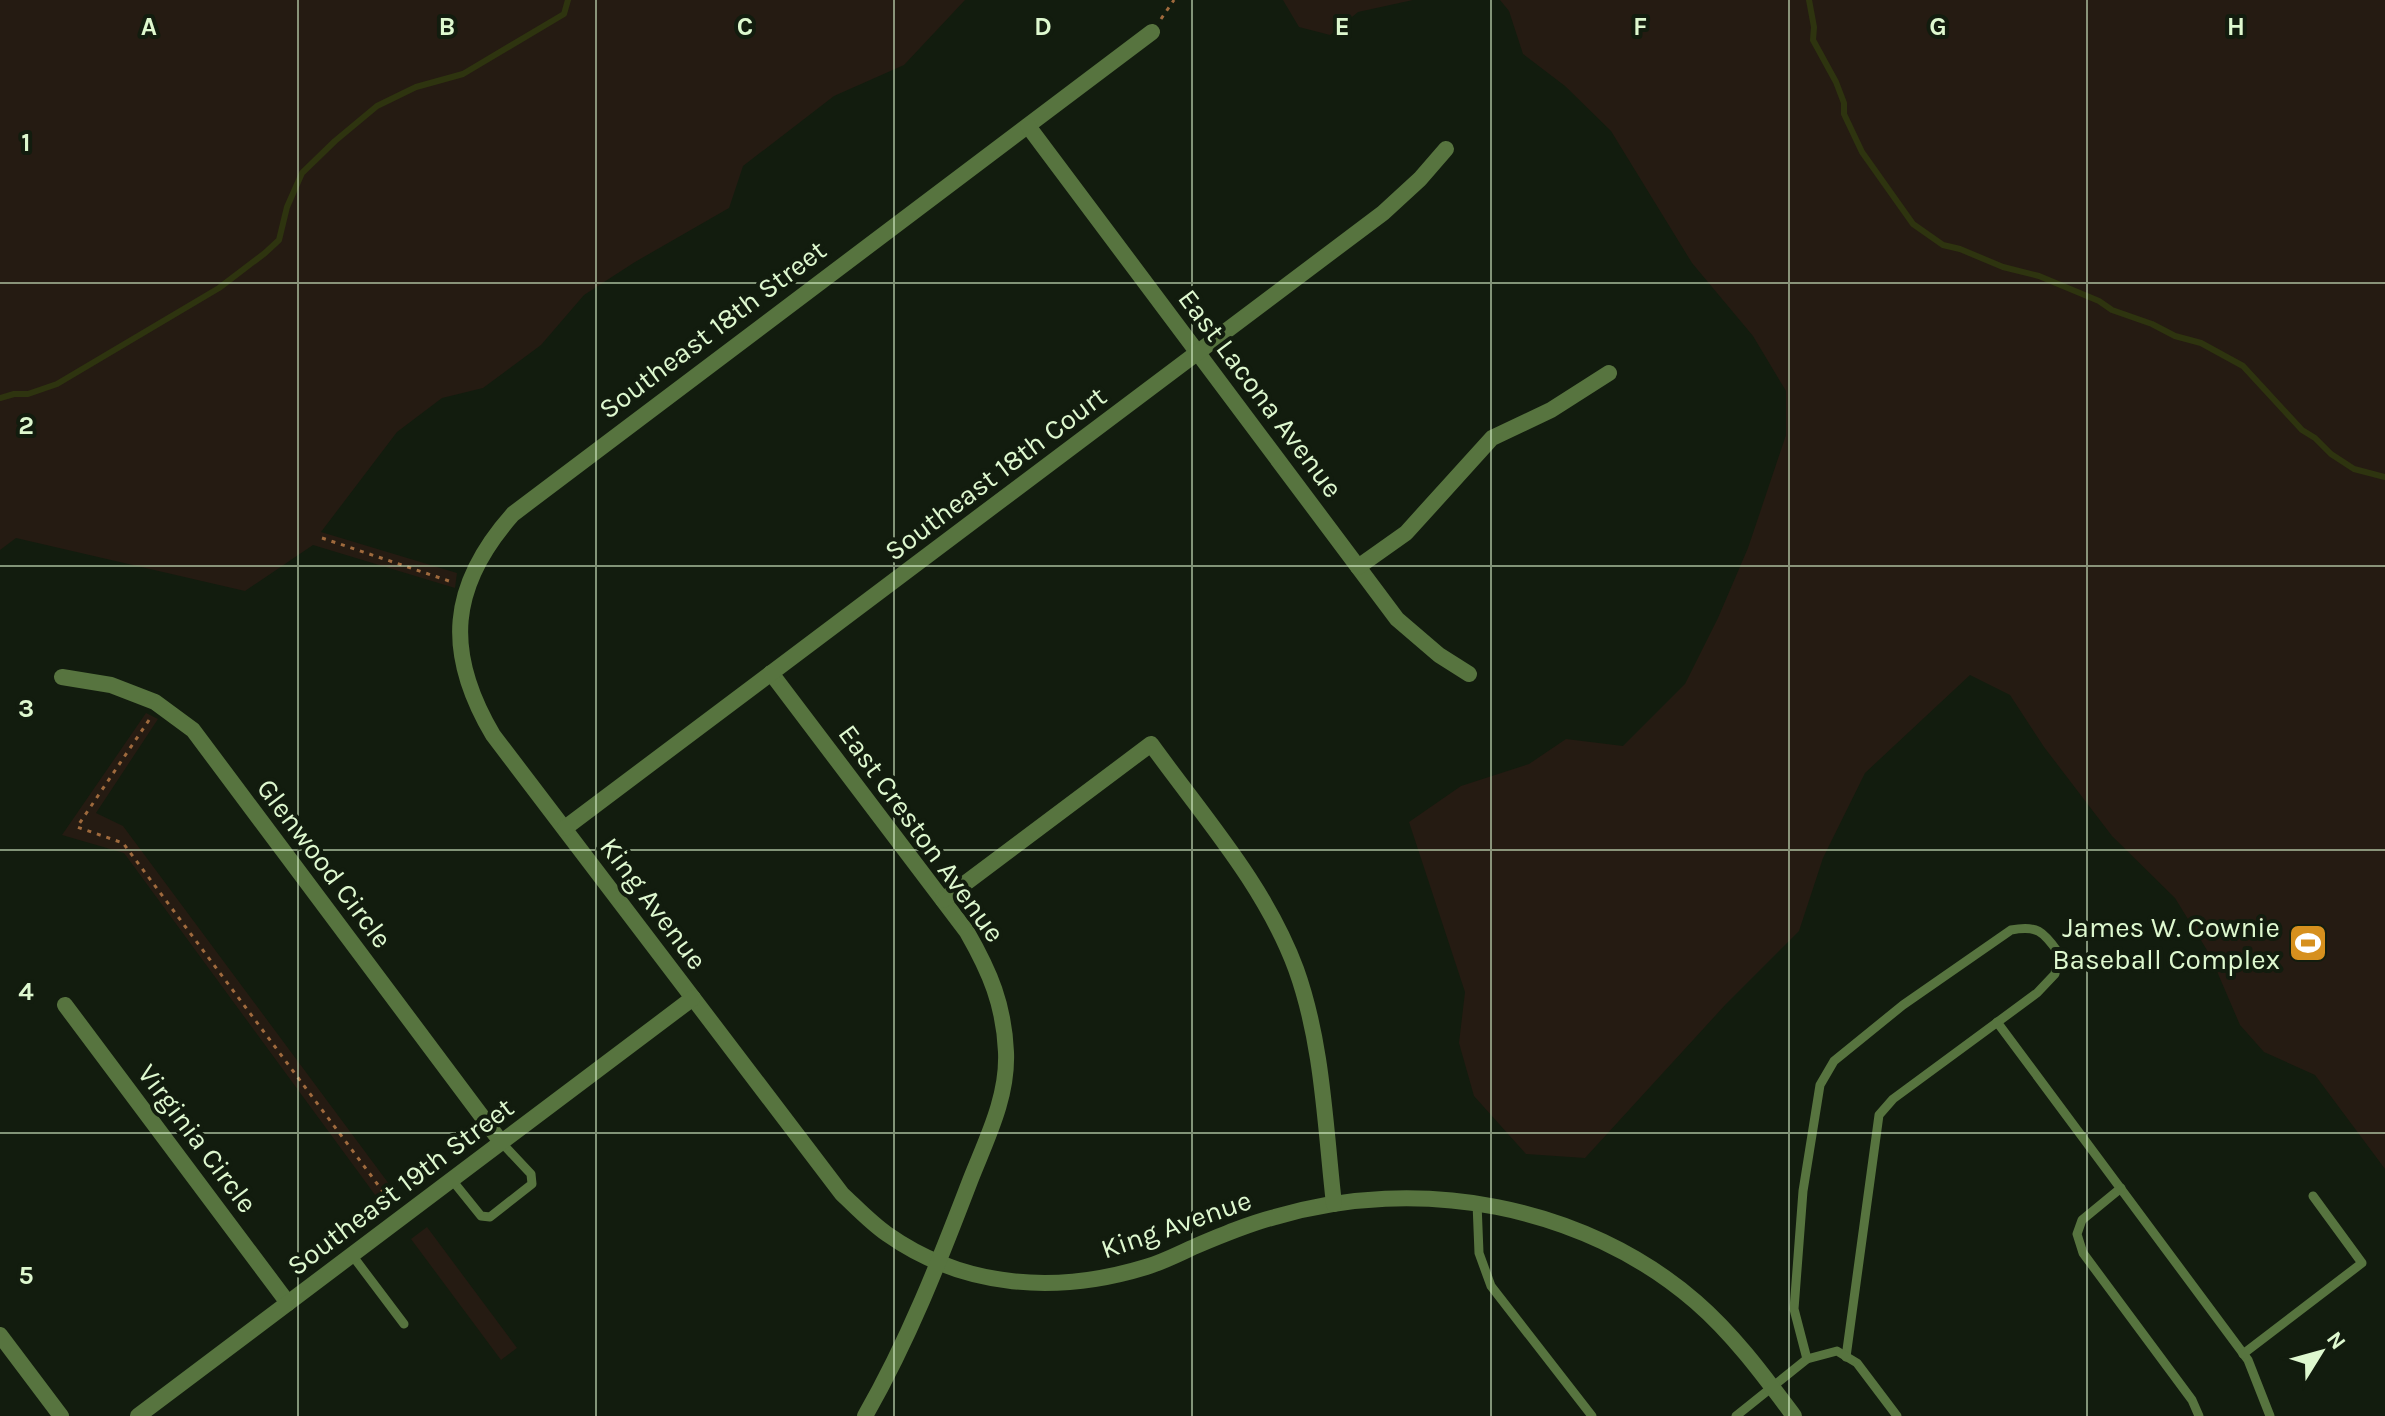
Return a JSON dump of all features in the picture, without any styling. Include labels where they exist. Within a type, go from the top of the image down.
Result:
[{"type":"street","name":"Southeast 18th Street","points":[[504,748],[475,705],[461,655],[460,621],[467,587],[490,540],[526,503],[1152,32]]},
{"type":"street","name":"East Lacona Avenue","points":[[1028,126],[1397,619],[1439,655],[1469,674]]},
{"type":"street","name":"Southeast 18th Court","points":[[565,828],[1383,213],[1420,179],[1446,149]]},
{"type":"street","points":[[1358,567],[1406,533],[1492,438],[1551,410],[1609,373]]},
{"type":"street","name":"East Creston Avenue","points":[[771,673],[967,932],[988,970],[1002,1011],[1007,1055],[1002,1098],[939,1263],[892,1369],[865,1416]]},
{"type":"street","name":"Glenwood Circle","points":[[62,677],[111,685],[159,705],[193,730],[501,1142]]},
{"type":"street","points":[[943,900],[1151,744],[1257,891],[1296,969],[1309,1011],[1317,1053],[1334,1204]]},
{"type":"street","name":"King Avenue","points":[[504,748],[842,1194],[884,1232],[939,1263],[986,1279],[1023,1284],[1087,1282],[1149,1267],[1227,1232],[1278,1216],[1334,1204],[1382,1199],[1477,1203],[1538,1216],[1581,1231],[1660,1274],[1696,1302],[1728,1333],[1794,1416]]},
{"type":"street","name":"Southeast 19th Street","points":[[138,1416],[693,998]]},
{"type":"street","name":"Virginia Circle","points":[[65,1005],[288,1303]]},
{"type":"street","points":[[0,1335],[61,1416]]},
{"type":"lane","points":[[1807,1359],[1794,1309],[1803,1191],[1820,1085],[1834,1061],[1903,1005],[2011,930],[2027,927],[2045,934],[2058,952],[2055,974],[2037,993],[1893,1099],[1879,1115],[1846,1357]]},
{"type":"lane","points":[[1997,1022],[2243,1354],[2270,1416]]},
{"type":"lane","points":[[452,1180],[481,1216],[490,1217],[532,1184],[531,1174],[501,1142]]},
{"type":"lane","points":[[2121,1188],[2082,1220],[2077,1234],[2083,1253],[2192,1400],[2199,1416]]},
{"type":"lane","points":[[2243,1354],[2362,1263],[2313,1196]]},
{"type":"lane","points":[[1477,1203],[1479,1253],[1491,1286],[1592,1416]]},
{"type":"lane","points":[[352,1255],[404,1324]]},
{"type":"lane","points":[[1736,1416],[1807,1359],[1837,1351],[1857,1363],[1897,1416]]},
{"type":"path","points":[[1152,32],[1174,0]]},
{"type":"path","points":[[322,538],[467,587]]},
{"type":"path","points":[[159,705],[77,827],[123,843],[402,1217]]},
{"type":"shaded area","points":[[0,0],[965,0],[904,65],[834,96],[743,166],[729,208],[584,295],[541,345],[483,388],[442,398],[397,432],[321,532],[457,573],[455,588],[313,545],[245,591],[16,538],[0,550]]},
{"type":"shaded area","points":[[1283,0],[1413,0],[1358,12],[1330,35],[1299,27]]},
{"type":"shaded area","points":[[1500,0],[2385,0],[2385,1169],[2315,1075],[2264,1052],[2240,1025],[2210,955],[2175,898],[2112,836],[2044,747],[2010,695],[1970,675],[1865,773],[1823,858],[1799,931],[1726,1004],[1585,1158],[1526,1154],[1474,1096],[1459,1043],[1465,992],[1409,822],[1461,786],[1529,764],[1566,739],[1623,746],[1685,684],[1748,548],[1786,435],[1786,391],[1753,336],[1692,263],[1611,131],[1565,86],[1523,54],[1509,11]]},
{"type":"shaded area","points":[[146,713],[158,719],[96,813],[123,826],[395,1192],[381,1203],[124,853],[62,835]]},
{"type":"shaded area","points":[[427,1227],[517,1348],[501,1360],[411,1239]]},
{"type":"waterway","points":[[0,398],[28,394],[57,384],[219,288],[279,240],[287,207],[302,173],[377,106],[416,87],[463,74],[564,14],[568,0]]},
{"type":"waterway","points":[[1809,0],[1813,40],[1836,82],[1844,103],[1844,114],[1862,152],[1913,224],[1943,245],[2003,267],[2039,276],[2099,301],[2112,310],[2175,336],[2201,343],[2243,366],[2302,430],[2331,454],[2354,469],[2385,477]]},
{"type":"place","name":"James W. Cownie Baseball Complex","points":[[2308,943]]}]
